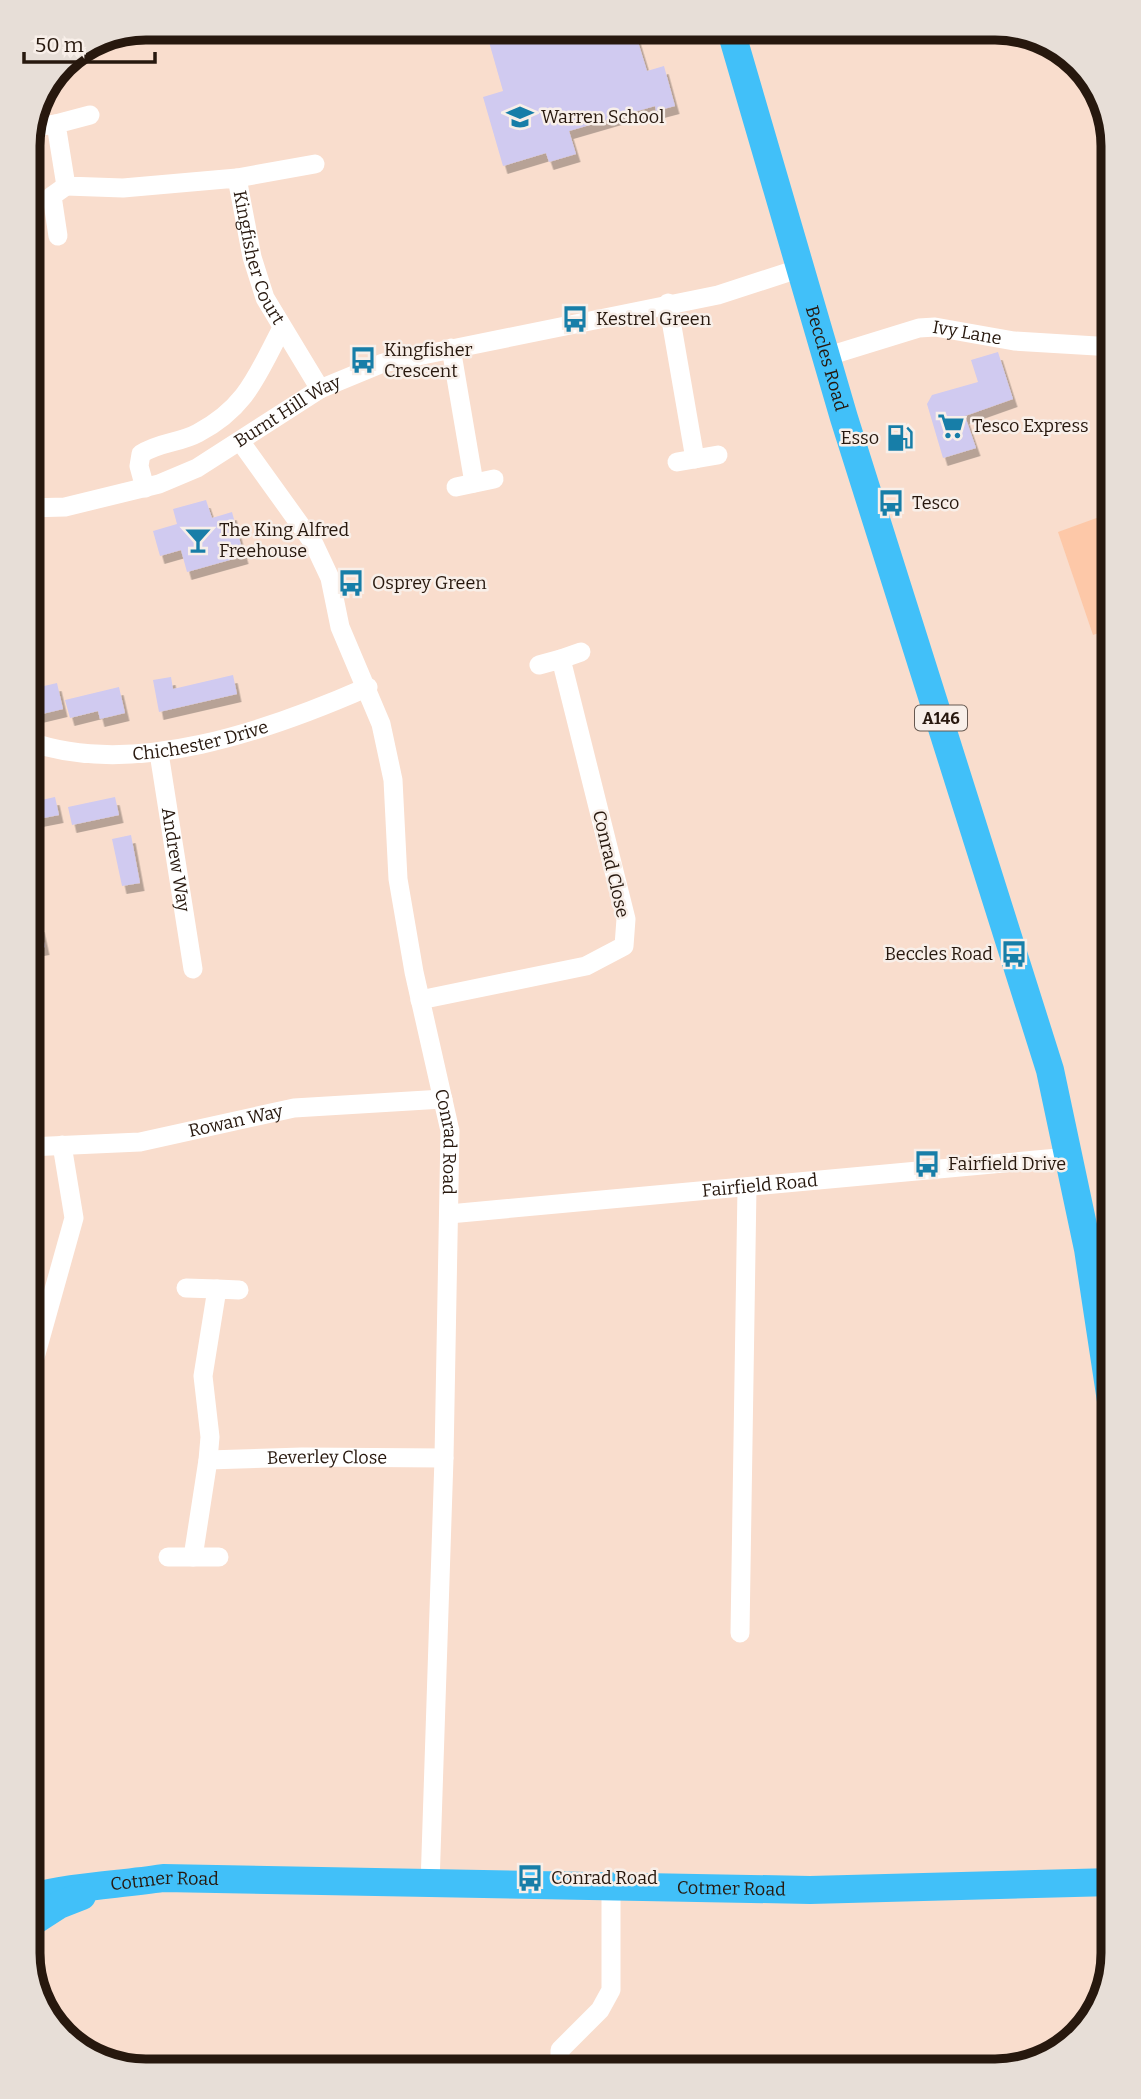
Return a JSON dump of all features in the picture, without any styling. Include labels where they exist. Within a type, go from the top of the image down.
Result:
[{"type":"highway","name":"Beccles Road","points":[[734,40],[825,357],[1009,933],[1050,1070],[1088,1249],[1101,1335]]},
{"type":"highway","name":"Cotmer Road","points":[[40,1917],[59,1905],[100,1888],[163,1878],[430,1885],[820,1890],[1101,1882]]},
{"type":"highway","name":"Cotmer Road","points":[[40,1895],[76,1886],[100,1888]]},
{"type":"street","points":[[43,126],[90,115]]},
{"type":"street","points":[[56,124],[66,186],[52,196],[58,236]]},
{"type":"street","points":[[237,178],[315,164]]},
{"type":"street","name":"Kingfisher Court","points":[[66,186],[123,188],[237,178],[251,257],[265,298],[320,389]]},
{"type":"street","name":"Burnt Hill Way","points":[[40,508],[65,507],[145,488],[197,468],[320,389],[383,363],[668,303],[718,295],[798,269]]},
{"type":"street","points":[[668,303],[686,461],[718,455]]},
{"type":"street","name":"Ivy Lane","points":[[825,357],[919,328],[935,327],[1014,341],[1101,346]]},
{"type":"street","points":[[145,488],[139,467],[141,453],[153,446],[196,435],[237,407],[282,328]]},
{"type":"street","points":[[451,348],[465,485],[495,479]]},
{"type":"street","name":"Conrad Road","points":[[240,441],[314,544],[330,578],[340,627],[368,687],[381,724],[393,780],[398,878],[420,1000],[450,1131],[444,1458],[430,1885]]},
{"type":"street","points":[[539,666],[581,652]]},
{"type":"street","name":"Conrad Close","points":[[420,1000],[586,966],[624,946],[626,919],[561,659]]},
{"type":"street","name":"Chichester Drive","points":[[40,743],[107,756],[159,753],[288,720],[368,687]]},
{"type":"street","name":"Andrew Way","points":[[159,753],[193,968]]},
{"type":"street","name":"Rowan Way","points":[[40,1146],[140,1142],[294,1108],[443,1099]]},
{"type":"street","points":[[40,1340],[74,1218],[62,1145]]},
{"type":"street","name":"Fairfield Road","points":[[449,1214],[1069,1157]]},
{"type":"street","points":[[740,1633],[747,1187]]},
{"type":"street","points":[[186,1287],[239,1290]]},
{"type":"street","points":[[193,1557],[208,1460],[203,1376],[217,1289]]},
{"type":"street","name":"Beverley Close","points":[[208,1460],[302,1457],[444,1458]]},
{"type":"street","points":[[168,1557],[219,1558]]},
{"type":"street","points":[[560,2059],[560,2050],[600,2010],[611,1990],[611,1887]]},
{"type":"shaded area","points":[[1101,516],[1101,632],[1093,635],[1058,532]]},
{"type":"building","points":[[637,40],[647,71],[664,66],[675,106],[656,111],[655,106],[569,131],[576,154],[549,162],[546,153],[503,166],[483,97],[503,91],[489,42]]},
{"type":"building","points":[[998,352],[1013,399],[965,416],[976,448],[943,458],[927,404],[932,395],[978,382],[971,360]]},
{"type":"building","name":"The King Alfred Freehouse","points":[[206,500],[212,518],[232,512],[244,556],[187,572],[181,550],[160,556],[153,531],[177,524],[173,509]]},
{"type":"building","points":[[233,675],[237,694],[159,712],[153,680],[171,677],[173,689]]},
{"type":"building","points":[[57,683],[63,709],[40,715],[40,687]]},
{"type":"building","points":[[119,687],[125,713],[100,719],[98,711],[70,718],[65,700]]},
{"type":"building","points":[[55,797],[59,815],[40,819],[40,800]]},
{"type":"building","points":[[115,797],[119,815],[72,825],[68,807]]},
{"type":"building","points":[[131,835],[140,883],[122,886],[112,839]]},
{"type":"building","points":[[40,924],[45,947],[40,948]]},
{"type":"place","name":"Warren School","points":[[520,117]]},
{"type":"place","name":"Kestrel Green","points":[[575,319]]},
{"type":"place","name":"Kingfisher Crescent","points":[[363,360]]},
{"type":"place","name":"Tesco Express","points":[[951,426]]},
{"type":"place","name":"Esso","points":[[900,438]]},
{"type":"place","name":"Tesco","points":[[891,503]]},
{"type":"place","name":"The King Alfred Freehouse","points":[[198,540]]},
{"type":"place","name":"Osprey Green","points":[[351,583]]},
{"type":"place","name":"Beccles Road","points":[[1014,954]]},
{"type":"place","name":"Fairfield Drive","points":[[927,1164]]},
{"type":"place","name":"Conrad Road","points":[[530,1878]]}]
